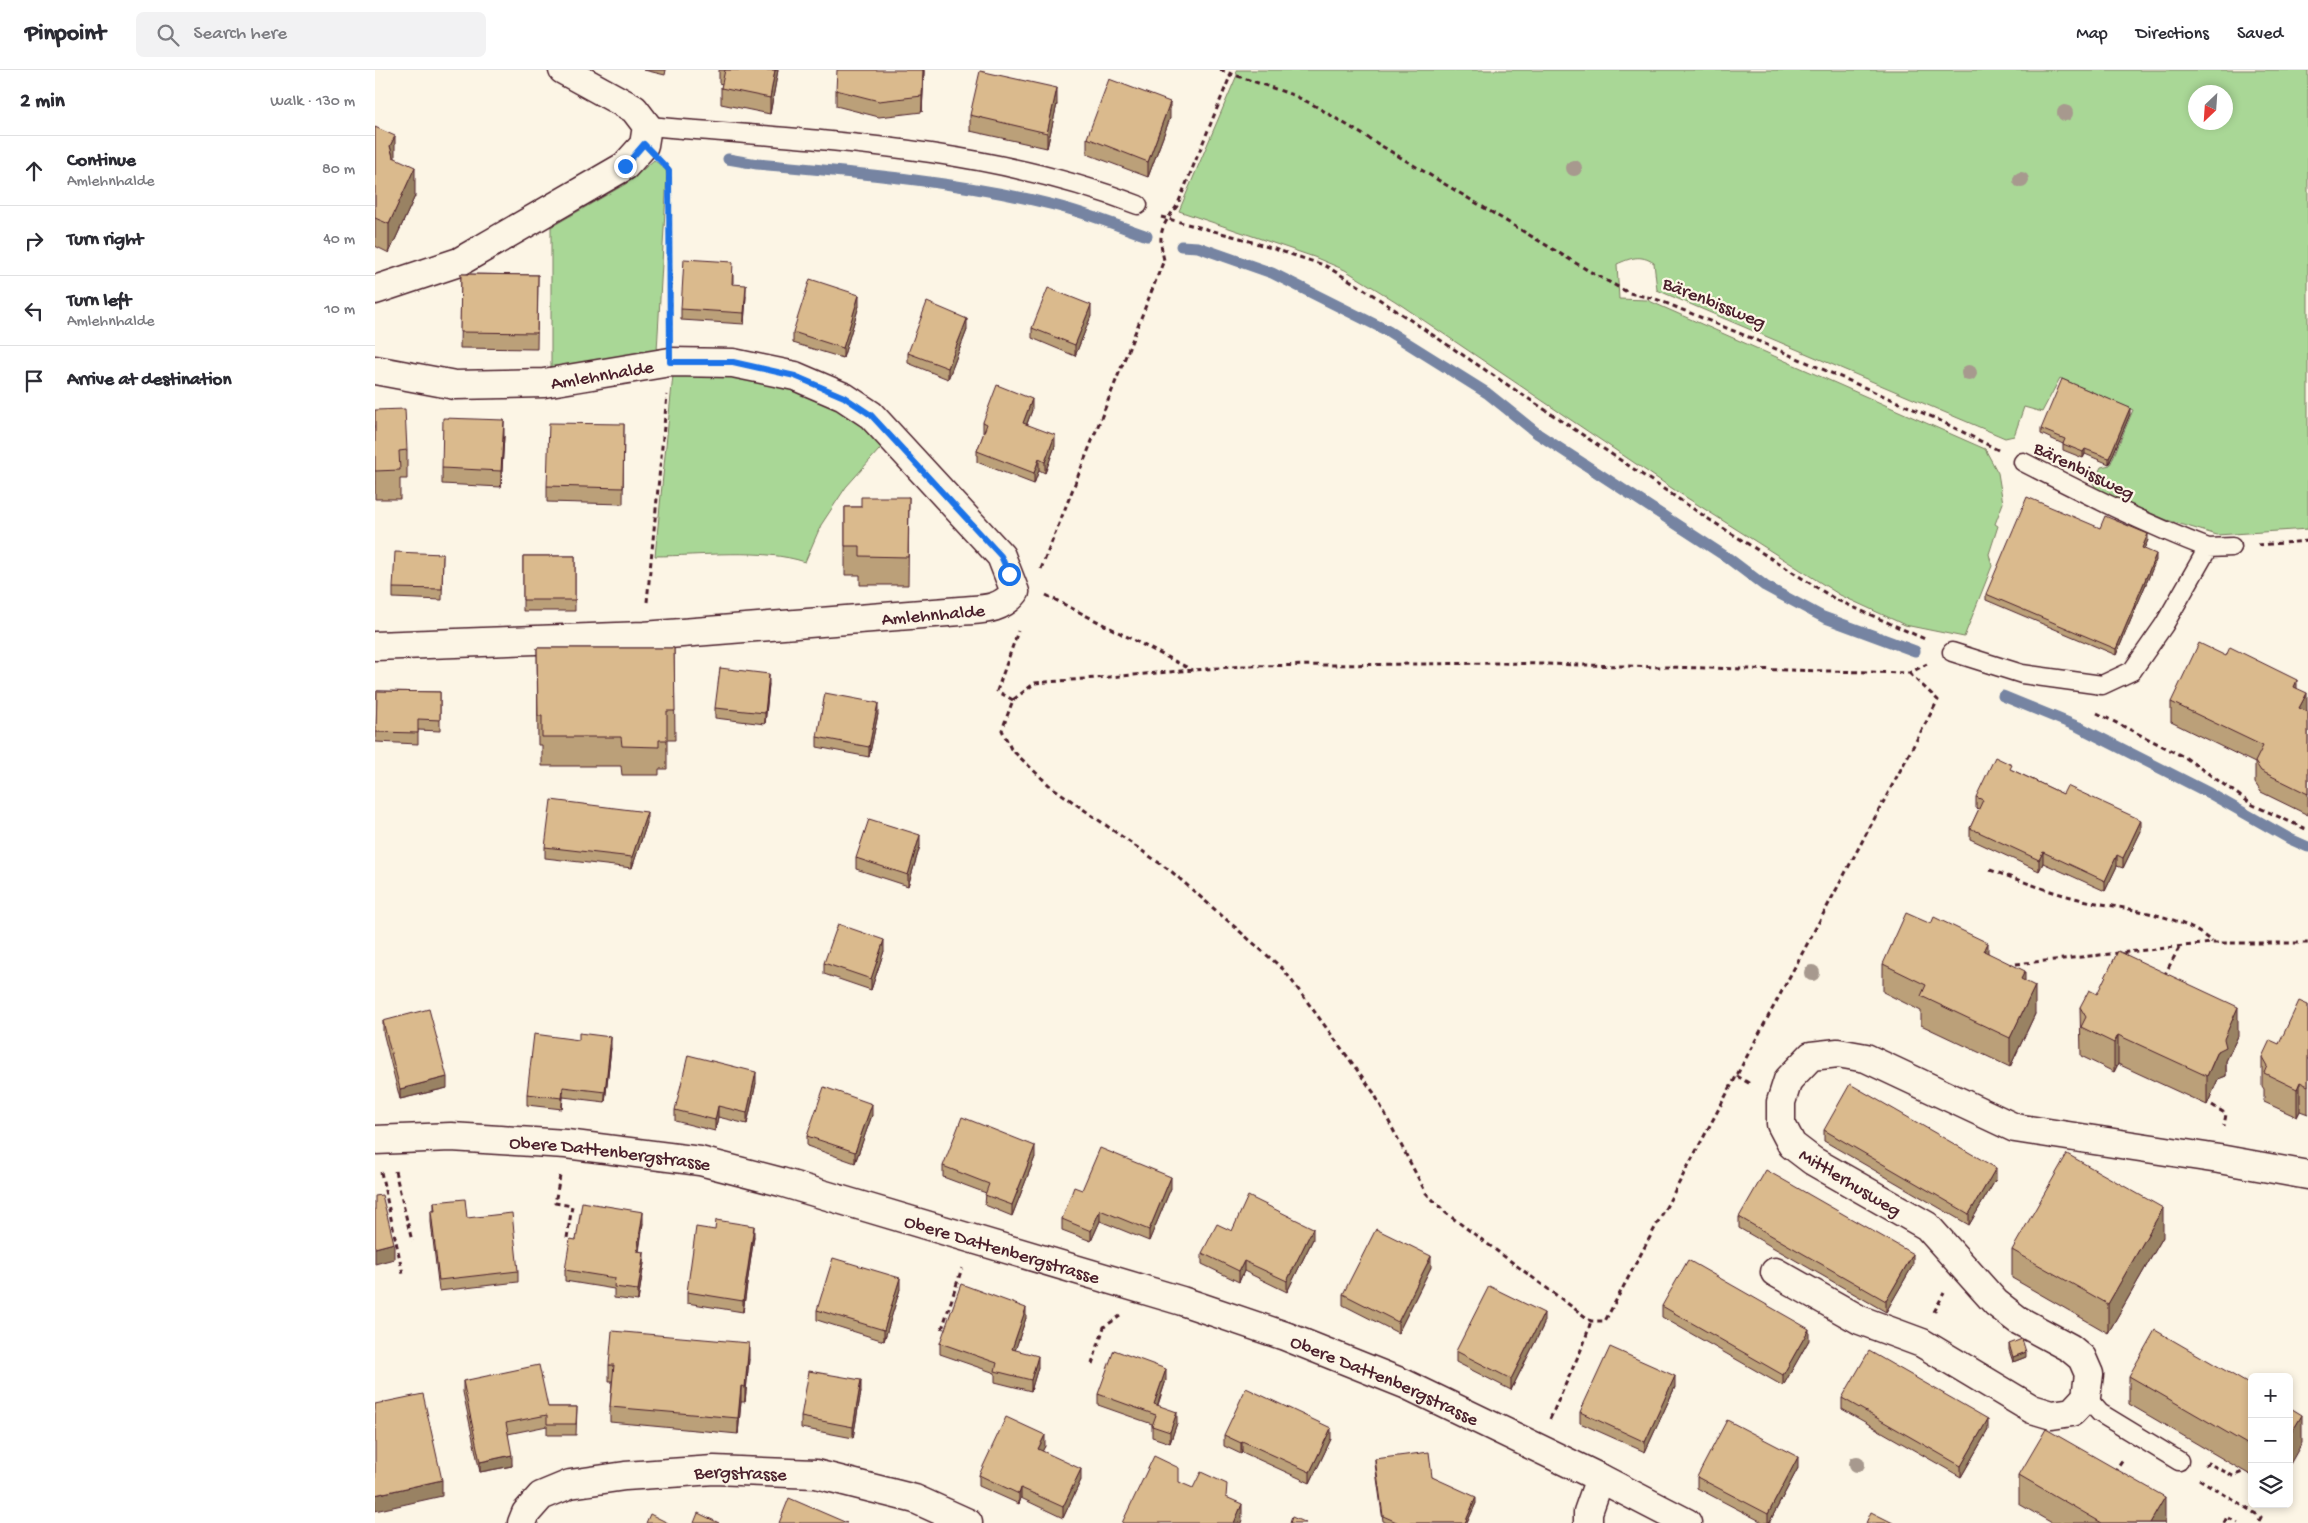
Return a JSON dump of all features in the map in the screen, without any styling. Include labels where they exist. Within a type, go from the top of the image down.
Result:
[{"type":"street","points":[[375,290],[459,262],[625,166],[645,135],[635,109],[563,70]]},
{"type":"street","name":"Amlehnhalde","points":[[375,370],[455,385],[544,383],[670,362],[733,362],[795,376],[844,397],[871,415],[1001,556],[1015,592],[1007,601],[991,608],[644,636],[375,646]]},
{"type":"street","name":"Mittlerhusweg","points":[[2086,1397],[2089,1374],[2082,1358],[2070,1348],[2018,1320],[1996,1303],[1927,1226],[1813,1161],[1792,1145],[1781,1124],[1781,1102],[1788,1080],[1811,1056],[1838,1052],[1866,1058],[2015,1128],[2219,1159],[2308,1176]]},
{"type":"street","name":"Obere Dattenbergstrasse","points":[[375,1140],[451,1137],[566,1144],[701,1161],[745,1173],[1182,1301],[1285,1336],[1405,1384],[1600,1478]]},
{"type":"street","points":[[1775,1272],[1860,1320],[1922,1343],[2033,1409],[2052,1415],[2072,1412],[2086,1397]]},
{"type":"street","name":"Bergstrasse","points":[[522,1523],[526,1513],[541,1496],[571,1484],[625,1476],[714,1470],[816,1474],[915,1499],[968,1523]]},
{"type":"street","points":[[1588,1523],[1588,1512],[1600,1478],[1687,1523]]},
{"type":"lane","points":[[645,135],[868,145],[990,162],[1099,190],[1138,205]]},
{"type":"lane","name":"Bärenbissweg","points":[[2023,462],[2106,503],[2208,548]]},
{"type":"lane","points":[[1952,652],[2022,674],[2102,685],[2133,671],[2164,625],[2208,548],[2232,547]]},
{"type":"lane","points":[[2086,1397],[2100,1413],[2179,1461]]},
{"type":"path","name":"Bärenbissweg","points":[[1220,70],[1293,95],[1312,104],[1613,285],[1629,292],[1656,299],[1939,420],[2023,462]]},
{"type":"path","points":[[1041,570],[1164,260],[1159,239],[1165,220],[1177,206],[1231,74]]},
{"type":"path","points":[[644,636],[670,362],[669,170],[645,135]]},
{"type":"path","points":[[1138,205],[1165,220],[1240,238],[1324,265],[1361,287],[1707,518],[1835,599],[1952,652]]},
{"type":"path","points":[[2232,547],[2308,541]]},
{"type":"path","points":[[1042,593],[1193,670]]},
{"type":"path","points":[[1013,700],[997,691],[1020,626]]},
{"type":"path","points":[[1909,673],[1939,700],[1605,1321],[1591,1321],[1445,1214],[1426,1193],[1374,1093],[1284,970],[1173,872],[1049,785],[1011,749],[1002,730],[1013,700],[1035,683],[1193,670],[1243,666],[1502,663],[1909,673],[1952,652]]},
{"type":"path","points":[[2089,709],[2186,758],[2253,806],[2308,830]]},
{"type":"path","points":[[1990,870],[2070,897],[2150,913],[2197,930],[2212,943]]},
{"type":"path","points":[[2002,965],[2212,943],[2308,943]]},
{"type":"path","points":[[2162,980],[2181,946]]},
{"type":"path","points":[[412,1241],[393,1161],[414,1159],[413,1138]]},
{"type":"path","points":[[375,1140],[403,1274]]},
{"type":"path","points":[[566,1144],[555,1203],[572,1206],[567,1238]]},
{"type":"path","points":[[942,1329],[963,1266]]},
{"type":"path","points":[[1932,1313],[1946,1290]]},
{"type":"path","points":[[1092,1364],[1104,1327],[1108,1323],[1126,1315]]},
{"type":"path","points":[[1549,1421],[1584,1342],[1591,1321]]},
{"type":"path","points":[[2113,1474],[2123,1458],[2116,1453],[2127,1429]]},
{"type":"path","points":[[2245,1471],[2233,1476],[2208,1463],[2201,1467],[2186,1457],[2179,1461],[2181,1468],[2261,1518],[2258,1523]]},
{"type":"path","points":[[2224,1523],[2227,1517],[2238,1523]]},
{"type":"green space","points":[[1236,70],[2308,70],[2308,529],[2217,535],[2167,520],[2097,490],[2093,483],[2101,467],[2110,465],[2133,410],[2060,378],[2042,412],[2024,407],[2014,436],[2005,438],[1657,290],[1654,263],[1649,260],[1635,258],[1617,264],[1619,299],[1647,300],[1985,449],[1998,473],[2003,503],[1995,524],[1998,526],[1989,554],[1992,566],[1964,637],[1905,625],[1840,595],[1673,489],[1395,301],[1345,270],[1314,257],[1179,211],[1237,75]]},
{"type":"green space","points":[[654,160],[666,169],[667,176],[657,351],[551,370],[551,227],[629,182]]},
{"type":"green space","points":[[673,375],[750,377],[785,385],[854,416],[887,441],[846,487],[821,525],[805,562],[770,555],[751,554],[655,556]]},
{"type":"building","points":[[725,70],[775,70],[770,98],[721,88]]},
{"type":"building","points":[[837,70],[923,70],[922,96],[879,101],[836,90]]},
{"type":"building","points":[[980,71],[1057,88],[1047,133],[970,115]]},
{"type":"building","points":[[1109,79],[1170,102],[1148,162],[1087,138]]},
{"type":"building","points":[[375,127],[395,136],[390,146],[393,157],[415,167],[389,224],[375,218]]},
{"type":"building","points":[[684,259],[733,262],[732,284],[746,285],[744,313],[681,309]]},
{"type":"building","points":[[461,274],[538,275],[537,333],[460,332]]},
{"type":"building","points":[[810,279],[859,295],[843,348],[793,332]]},
{"type":"building","points":[[1048,288],[1091,305],[1075,345],[1032,328]]},
{"type":"building","points":[[927,302],[967,319],[948,368],[908,353]]},
{"type":"building","points":[[2062,379],[2130,408],[2109,458],[2085,449],[2083,452],[2063,444],[2065,439],[2041,429]]},
{"type":"building","points":[[997,385],[1032,399],[1023,423],[1055,435],[1045,462],[1039,459],[1034,473],[977,451],[987,424],[983,422]]},
{"type":"building","points":[[405,409],[407,450],[399,451],[400,470],[375,471],[375,410]]},
{"type":"building","points":[[443,418],[504,420],[501,471],[442,468]]},
{"type":"building","points":[[549,423],[624,424],[623,488],[547,486]]},
{"type":"building","points":[[861,497],[909,497],[908,557],[860,556],[860,546],[845,546],[845,507],[861,507]]},
{"type":"building","points":[[2027,497],[2100,528],[2105,516],[2148,534],[2142,548],[2156,554],[2116,649],[1986,594]]},
{"type":"building","points":[[395,552],[443,554],[442,589],[393,588]]},
{"type":"building","points":[[523,556],[575,556],[575,600],[523,600]]},
{"type":"building","points":[[2199,643],[2226,656],[2230,647],[2297,680],[2294,687],[2307,693],[2299,708],[2308,712],[2308,794],[2261,771],[2255,762],[2263,746],[2171,702]]},
{"type":"building","points":[[537,648],[674,648],[675,711],[667,711],[667,740],[659,740],[659,747],[622,746],[621,737],[542,737],[542,716],[538,716]]},
{"type":"building","points":[[720,668],[769,674],[765,713],[715,708]]},
{"type":"building","points":[[377,691],[440,692],[440,720],[418,719],[418,733],[376,732]]},
{"type":"building","points":[[825,693],[878,703],[869,747],[817,737]]},
{"type":"building","points":[[1995,757],[2012,765],[2010,769],[2063,794],[2067,786],[2141,820],[2123,858],[2117,855],[2105,881],[2043,852],[2039,860],[1970,828],[1983,800],[1976,797]]},
{"type":"building","points":[[551,800],[647,812],[632,857],[545,847]]},
{"type":"building","points":[[869,819],[920,835],[908,875],[856,858]]},
{"type":"building","points":[[1906,913],[1931,924],[1934,917],[1988,943],[1984,951],[2025,971],[2021,979],[2035,986],[2010,1038],[1921,996],[1926,985],[1883,964]]},
{"type":"building","points":[[838,924],[884,940],[871,979],[824,963]]},
{"type":"building","points":[[2118,951],[2238,1007],[2224,1039],[2226,1047],[2218,1051],[2207,1076],[2118,1035],[2114,1043],[2081,1027],[2086,1017],[2080,1007],[2089,990],[2097,994]]},
{"type":"building","points":[[2299,1001],[2308,1005],[2308,1086],[2300,1082],[2297,1089],[2264,1073],[2267,1066],[2262,1057],[2270,1040],[2279,1044]]},
{"type":"building","points":[[429,1009],[447,1077],[400,1089],[383,1021]]},
{"type":"building","points":[[579,1033],[611,1037],[605,1092],[563,1087],[562,1098],[527,1094],[534,1034],[579,1040]]},
{"type":"building","points":[[688,1055],[756,1072],[747,1113],[718,1106],[715,1120],[675,1110]]},
{"type":"building","points":[[1850,1084],[1996,1168],[1969,1214],[1824,1130]]},
{"type":"building","points":[[824,1087],[872,1104],[855,1152],[807,1136]]},
{"type":"building","points":[[962,1117],[1035,1146],[1012,1205],[985,1195],[989,1184],[943,1166]]},
{"type":"building","points":[[1100,1148],[1171,1177],[1149,1230],[1100,1210],[1091,1231],[1062,1219],[1074,1187],[1082,1190]]},
{"type":"building","points":[[2067,1154],[2163,1208],[2108,1304],[2012,1250]]},
{"type":"building","points":[[1766,1170],[1913,1254],[1886,1301],[1739,1217]]},
{"type":"building","points":[[382,1195],[394,1243],[375,1248],[375,1196]]},
{"type":"building","points":[[1248,1196],[1313,1228],[1287,1281],[1244,1261],[1239,1271],[1202,1253],[1217,1224],[1232,1231]]},
{"type":"building","points":[[465,1199],[467,1218],[512,1213],[518,1271],[439,1280],[431,1211],[435,1211],[434,1202]]},
{"type":"building","points":[[582,1202],[643,1212],[637,1251],[644,1252],[638,1290],[614,1287],[615,1278],[565,1270],[570,1239],[576,1240]]},
{"type":"building","points":[[716,1220],[754,1226],[743,1301],[687,1292],[696,1227],[715,1230]]},
{"type":"building","points":[[1376,1229],[1431,1256],[1398,1322],[1343,1294]]},
{"type":"building","points":[[833,1258],[900,1278],[884,1330],[817,1310]]},
{"type":"building","points":[[1688,1260],[1809,1329],[1783,1375],[1662,1306]]},
{"type":"building","points":[[961,1284],[1026,1308],[1012,1349],[1038,1356],[1031,1380],[995,1371],[997,1363],[940,1343]]},
{"type":"building","points":[[1489,1286],[1544,1313],[1511,1379],[1456,1351]]},
{"type":"building","points":[[2155,1330],[2248,1384],[2248,1445],[2129,1376]]},
{"type":"building","points":[[612,1331],[749,1343],[745,1387],[741,1386],[738,1418],[610,1407],[614,1365],[609,1365]]},
{"type":"building","points":[[2022,1339],[2026,1352],[2013,1357],[2009,1344]]},
{"type":"building","points":[[1610,1347],[1675,1376],[1645,1442],[1580,1412]]},
{"type":"building","points":[[1114,1350],[1166,1369],[1154,1404],[1177,1412],[1170,1432],[1152,1426],[1156,1415],[1098,1394]]},
{"type":"building","points":[[1869,1351],[1988,1419],[1961,1466],[1842,1398]]},
{"type":"building","points":[[539,1365],[548,1407],[577,1407],[576,1424],[547,1424],[547,1415],[506,1423],[512,1455],[480,1462],[463,1381]]},
{"type":"building","points":[[809,1371],[861,1380],[853,1427],[801,1417]]},
{"type":"building","points":[[1246,1388],[1331,1428],[1310,1472],[1242,1441],[1241,1443],[1224,1435]]},
{"type":"building","points":[[423,1394],[442,1480],[375,1495],[375,1404]]},
{"type":"building","points":[[2293,1409],[2302,1415],[2293,1430]]},
{"type":"building","points":[[1006,1417],[1045,1435],[1038,1449],[1081,1469],[1063,1507],[1021,1488],[1019,1494],[979,1475]]},
{"type":"building","points":[[1727,1420],[1798,1457],[1768,1514],[1697,1477]]},
{"type":"building","points":[[2046,1429],[2165,1497],[2150,1523],[2102,1523],[2019,1475]]},
{"type":"building","points":[[1429,1452],[1432,1477],[1476,1497],[1465,1523],[1399,1523],[1383,1516],[1375,1459]]},
{"type":"building","points":[[1154,1456],[1179,1468],[1179,1482],[1193,1488],[1201,1472],[1227,1484],[1226,1497],[1242,1504],[1234,1523],[1122,1523]]},
{"type":"building","points":[[789,1498],[847,1523],[779,1523]]},
{"type":"building","points":[[1871,1512],[1893,1523],[1866,1523]]},
{"type":"building","points":[[698,1513],[719,1523],[694,1523]]},
{"type":"building","points":[[650,1514],[668,1523],[646,1523]]},
{"type":"building","points":[[1292,1517],[1306,1523],[1290,1523]]},
{"type":"waterway","points":[[728,159],[757,164],[906,179],[981,190],[1066,208],[1147,236]]},
{"type":"waterway","points":[[1181,246],[1198,247],[1272,273],[1388,331],[1487,393],[1538,434],[1728,558],[1765,586],[1823,617],[1915,651]]},
{"type":"waterway","points":[[2003,696],[2079,727],[2209,793],[2290,839],[2308,847]]},
{"type":"route","points":[[625,166],[644,144],[669,170],[670,362],[733,362],[795,376],[844,397],[871,415],[1001,556],[1009,574]]}]
